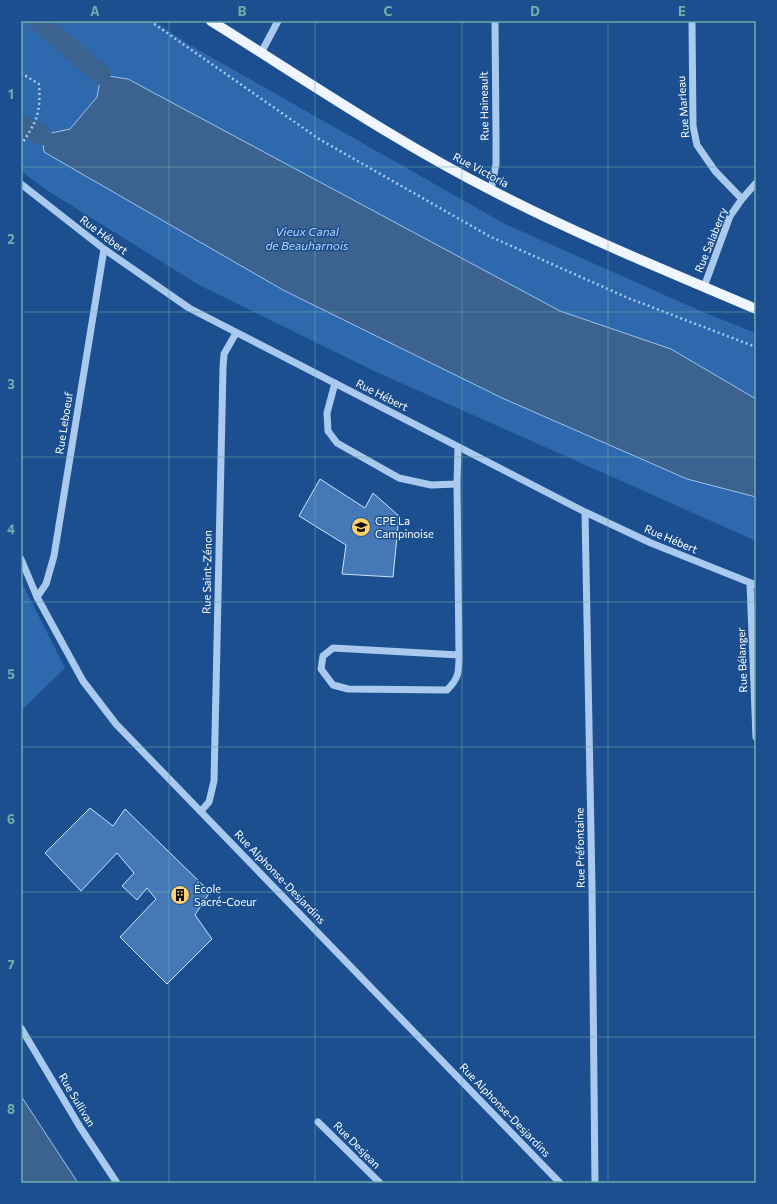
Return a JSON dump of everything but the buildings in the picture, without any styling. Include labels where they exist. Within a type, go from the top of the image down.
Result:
[{"type":"main road","name":"Rue Victoria","points":[[211,21],[412,147],[491,190],[563,227],[756,308]]},
{"type":"street","points":[[261,53],[278,21]]},
{"type":"street","name":"Rue Haineault","points":[[491,190],[496,164],[495,21]]},
{"type":"street","name":"Rue Marleau","points":[[692,21],[693,126],[697,145],[715,171],[742,198]]},
{"type":"street","name":"Rue Salaberry","points":[[704,287],[730,216],[742,198],[756,183]]},
{"type":"street","name":"Rue Hébert","points":[[21,184],[104,250],[189,308],[585,512],[651,543],[753,584]]},
{"type":"street","name":"Rue Leboeuf","points":[[37,597],[46,584],[54,556],[104,250]]},
{"type":"street","name":"Rue Saint-Zénon","points":[[201,812],[209,802],[214,780],[223,368],[224,354],[236,332]]},
{"type":"street","points":[[334,383],[327,413],[328,431],[337,443],[398,478],[431,485],[457,484]]},
{"type":"street","points":[[458,447],[457,484],[459,656],[459,674],[447,690],[348,689],[333,685],[322,669],[323,656],[332,648],[459,656]]},
{"type":"street","name":"Rue Préfontaine","points":[[585,512],[592,879],[595,1183]]},
{"type":"street","name":"Rue Alphonse-Desjardins","points":[[21,559],[37,597],[83,680],[116,724],[560,1183]]},
{"type":"street","name":"Rue Bélanger","points":[[753,584],[756,736]]},
{"type":"street","name":"Rue Sullivan","points":[[21,1028],[80,1127],[117,1183]]},
{"type":"street","name":"Rue Desjean","points":[[318,1122],[380,1183]]},
{"type":"path","points":[[150,21],[319,138],[490,236],[628,298],[756,347]]},
{"type":"path","points":[[21,73],[39,84],[40,105],[34,126],[21,145]]},
{"type":"shaded area","points":[[21,21],[154,21],[188,44],[505,224],[705,313],[756,333],[756,541],[372,370],[199,285],[45,189],[21,171]]},
{"type":"shaded area","points":[[21,581],[65,668],[21,711]]},
{"type":"water","name":"Vieux Canal de Beauharnois","points":[[101,75],[128,79],[560,311],[671,349],[756,399],[756,497],[687,479],[502,398],[283,290],[44,152],[42,135],[70,129],[97,97]]},
{"type":"water","points":[[21,1096],[78,1183],[21,1183]]},
{"type":"waterway","name":"Vieux Canal de Beauharnois","points":[[39,21],[101,75]]},
{"type":"waterway","name":"Vieux Canal de Beauharnois","points":[[21,125],[42,135]]},
{"type":"place","name":"CPE La Campinoise","points":[[361,527]]},
{"type":"place","name":"École Sacré-Coeur","points":[[180,895]]}]
